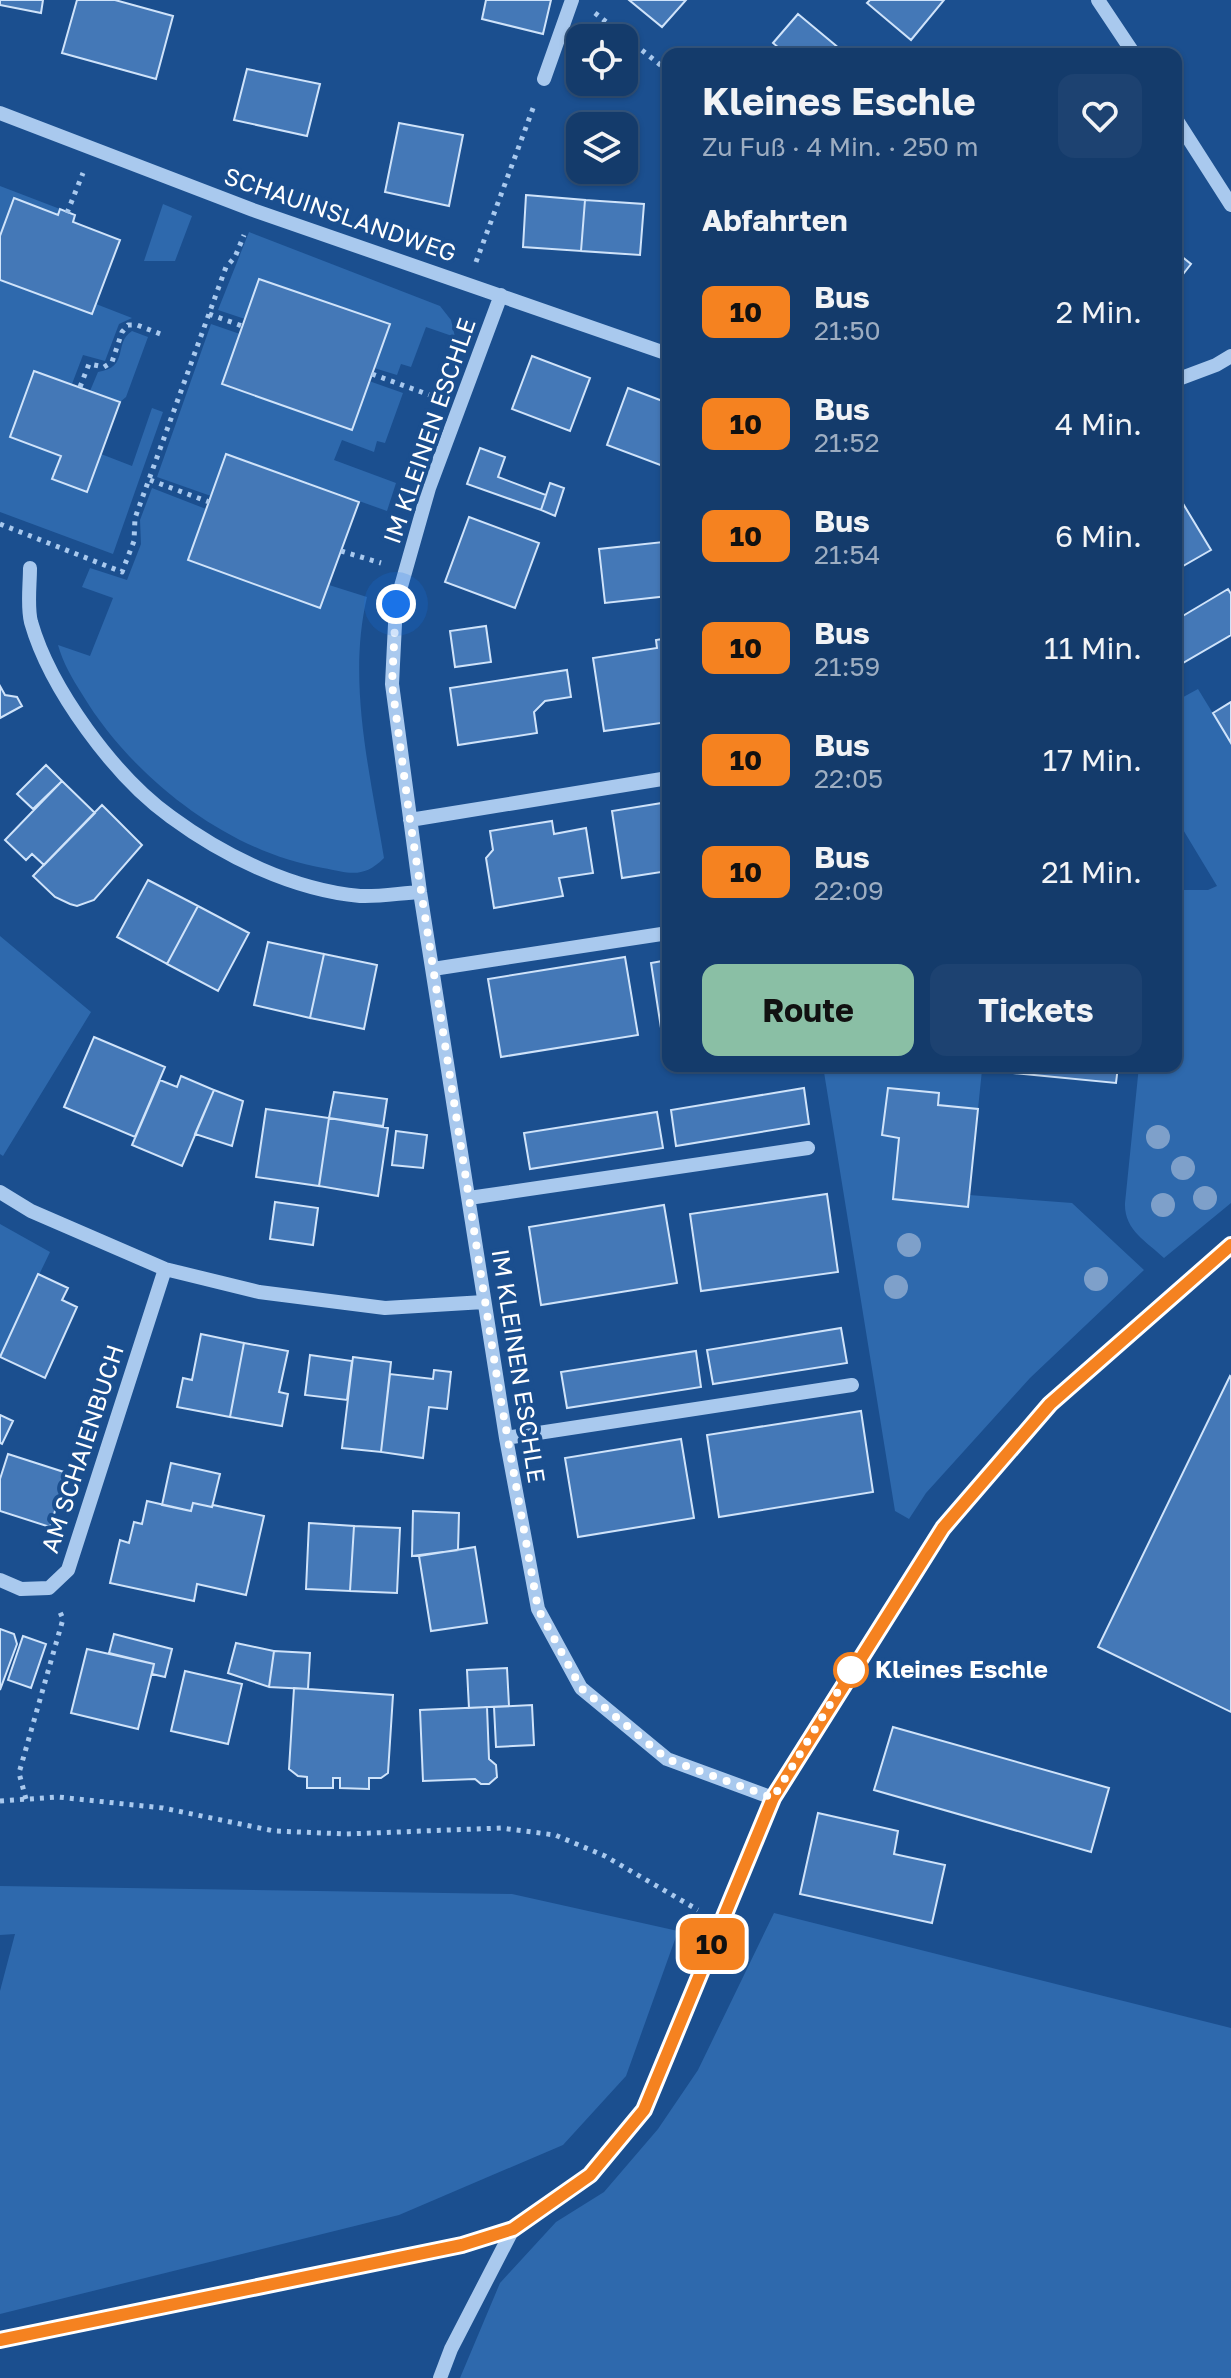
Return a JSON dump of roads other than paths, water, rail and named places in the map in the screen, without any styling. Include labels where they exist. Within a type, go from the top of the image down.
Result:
[{"type":"street","points":[[1098,0],[1130,48]]},
{"type":"street","points":[[544,79],[578,2]]},
{"type":"street","name":"SCHAUINSLANDWEG","points":[[0,113],[253,210],[662,352]]},
{"type":"street","points":[[1182,128],[1231,205]]},
{"type":"street","name":"IM KLEINEN ESCHLE","points":[[501,295],[429,488],[396,604],[392,684],[420,892],[506,1438],[538,1609],[581,1688],[667,1759],[773,1798]]},
{"type":"street","points":[[1182,377],[1231,356]]},
{"type":"street","points":[[30,568],[30,620],[55,681],[107,758],[170,817],[242,860],[295,882],[360,896],[420,892]]},
{"type":"street","points":[[410,820],[662,779]]},
{"type":"street","points":[[433,969],[662,934]]},
{"type":"street","points":[[469,1198],[808,1148]]},
{"type":"street","points":[[0,1192],[31,1211],[165,1269],[259,1292],[385,1308],[484,1302]]},
{"type":"street","points":[[0,2340],[462,2245],[513,2229],[590,2175],[644,2110],[773,1798],[943,1528],[1050,1404],[1228,1253]]},
{"type":"street","name":"AM SCHAIENBUCH","points":[[0,1580],[21,1589],[49,1588],[68,1570],[165,1269]]},
{"type":"street","points":[[506,1438],[852,1385]]},
{"type":"street","points":[[440,2378],[451,2349],[513,2229]]},
{"type":"place","name":"Kleines Eschle","points":[[851,1670]]}]
